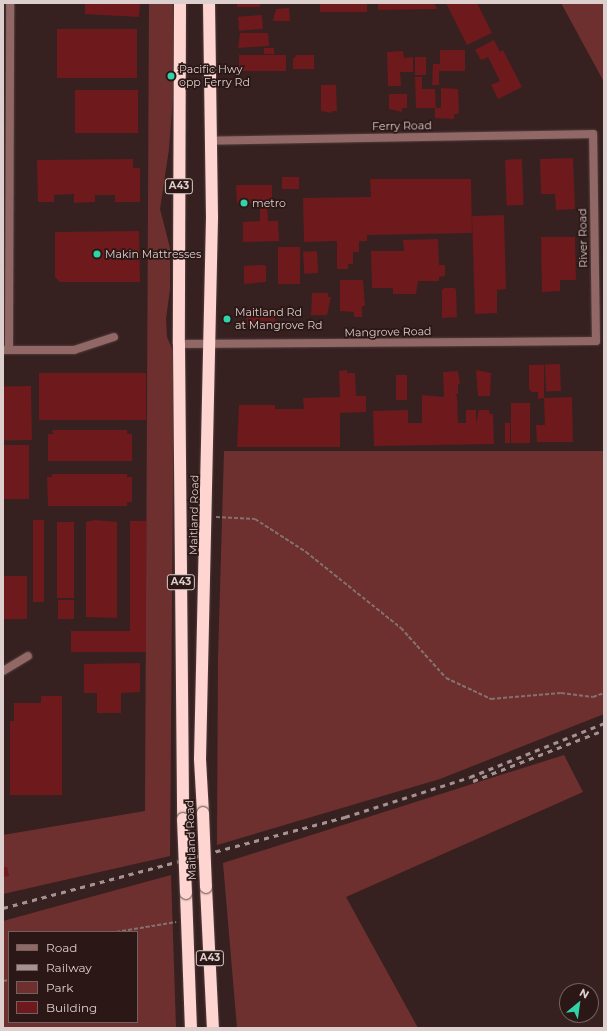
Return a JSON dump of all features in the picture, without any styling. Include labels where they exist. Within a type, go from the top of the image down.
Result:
[{"type":"highway","name":"Maitland Road","points":[[180,3],[179,344],[183,819],[191,1028]]},
{"type":"highway","name":"Maitland Road","points":[[209,3],[211,345],[200,758],[204,813],[213,1028]]},
{"type":"street","points":[[10,3],[6,350],[74,350],[114,337]]},
{"type":"street","name":"Ferry Road","points":[[211,141],[592,134]]},
{"type":"street","name":"River Road","points":[[592,134],[596,341]]},
{"type":"street","name":"Mangrove Road","points":[[179,344],[211,345],[596,341]]},
{"type":"street","points":[[3,671],[28,656]]},
{"type":"path","points":[[207,516],[255,519],[306,552],[401,628],[446,678],[491,699],[561,693],[593,697],[604,693]]},
{"type":"path","points":[[121,931],[158,923],[187,921]]},
{"type":"green space","points":[[149,3],[173,3],[174,83],[169,149],[160,209],[170,248],[170,289],[166,319],[167,337],[174,353],[170,856],[3,894],[3,835],[145,811]]},
{"type":"green space","points":[[561,3],[604,3],[604,82]]},
{"type":"green space","points":[[224,451],[604,451],[604,714],[440,779],[217,845],[218,659]]},
{"type":"green space","points":[[564,755],[583,792],[346,897],[418,1028],[237,1028],[223,863]]},
{"type":"green space","points":[[171,875],[176,1028],[3,1028],[3,921]]},
{"type":"building","points":[[85,3],[140,3],[139,17],[85,14]]},
{"type":"building","points":[[237,3],[260,3],[260,7],[237,7]]},
{"type":"building","points":[[320,3],[367,3],[367,12],[320,12]]},
{"type":"building","points":[[378,3],[434,3],[437,9],[378,10]]},
{"type":"building","points":[[446,3],[477,3],[492,33],[467,45]]},
{"type":"building","points":[[289,8],[290,21],[273,21],[276,9]]},
{"type":"building","points":[[262,15],[263,29],[239,31],[238,17]]},
{"type":"building","points":[[57,29],[137,29],[137,78],[57,78]]},
{"type":"building","points":[[240,33],[268,33],[269,46],[238,48]]},
{"type":"building","points":[[494,40],[500,52],[503,50],[522,87],[498,99],[491,85],[500,81],[488,57],[481,60],[475,50]]},
{"type":"building","points":[[264,48],[274,48],[274,54],[264,54]]},
{"type":"building","points":[[440,50],[465,50],[465,71],[439,71],[439,85],[432,85],[433,64],[440,64]]},
{"type":"building","points":[[403,51],[404,58],[413,57],[413,72],[400,72],[401,86],[388,86],[387,52]]},
{"type":"building","points":[[239,55],[286,55],[286,71],[239,71]]},
{"type":"building","points":[[297,55],[314,55],[314,69],[293,69],[293,59]]},
{"type":"building","points":[[415,57],[426,57],[426,75],[415,75]]},
{"type":"building","points":[[415,77],[422,77],[422,89],[435,89],[436,108],[416,108]]},
{"type":"building","points":[[321,85],[336,85],[337,111],[332,111],[332,113],[321,111]]},
{"type":"building","points":[[441,88],[458,89],[459,111],[458,114],[454,114],[454,119],[435,118],[435,108],[441,108]]},
{"type":"building","points":[[75,90],[138,90],[138,133],[75,133]]},
{"type":"building","points":[[389,94],[407,94],[407,108],[402,108],[402,112],[389,109]]},
{"type":"building","points":[[573,158],[575,209],[556,210],[555,194],[541,194],[540,159]]},
{"type":"building","points":[[133,159],[133,168],[140,168],[140,202],[115,202],[115,195],[95,195],[95,202],[74,203],[74,194],[54,195],[54,202],[38,202],[37,160]]},
{"type":"building","points":[[522,159],[524,205],[507,206],[505,160]]},
{"type":"building","points":[[282,177],[299,177],[299,189],[282,189]]},
{"type":"building","points":[[370,179],[471,179],[472,233],[367,235],[367,241],[359,241],[359,252],[353,252],[353,264],[348,264],[348,269],[337,269],[337,241],[304,242],[303,198],[371,197]]},
{"type":"building","points":[[236,185],[272,185],[272,202],[267,202],[268,221],[278,221],[279,241],[243,242],[243,222],[260,221],[260,203],[237,203]]},
{"type":"building","points":[[504,215],[506,289],[497,290],[497,313],[475,314],[472,216]]},
{"type":"building","name":"Makin Mattresses","points":[[139,231],[140,282],[60,282],[55,277],[55,232]]},
{"type":"building","points":[[541,237],[575,237],[576,280],[560,280],[560,291],[542,292]]},
{"type":"building","points":[[438,239],[439,265],[445,265],[445,276],[439,277],[439,281],[418,281],[416,294],[393,294],[393,288],[372,288],[371,251],[404,251],[403,240]]},
{"type":"building","points":[[278,247],[300,247],[300,284],[278,284]]},
{"type":"building","points":[[317,251],[318,273],[304,274],[303,252]]},
{"type":"building","points":[[244,266],[266,266],[266,282],[244,284]]},
{"type":"building","points":[[340,280],[363,280],[365,306],[362,306],[362,317],[354,317],[354,312],[340,311]]},
{"type":"building","points":[[444,288],[455,288],[456,290],[457,317],[442,318],[442,290]]},
{"type":"building","points":[[312,293],[328,293],[328,297],[331,297],[327,315],[311,315]]},
{"type":"building","points":[[246,308],[273,308],[276,324],[247,325]]},
{"type":"building","points":[[560,364],[561,391],[546,392],[545,365]]},
{"type":"building","points":[[529,365],[544,365],[544,398],[538,399],[538,392],[532,392],[529,389]]},
{"type":"building","points":[[347,370],[347,373],[355,373],[356,396],[366,396],[366,412],[340,413],[340,447],[237,447],[239,405],[275,405],[275,409],[304,409],[303,398],[340,397],[339,371]]},
{"type":"building","points":[[476,370],[491,373],[490,396],[478,396]]},
{"type":"building","points":[[458,371],[460,384],[458,384],[458,394],[455,394],[457,397],[458,423],[466,423],[466,410],[476,410],[476,423],[479,410],[489,410],[490,414],[493,414],[494,444],[374,446],[373,411],[408,410],[408,423],[422,423],[422,395],[444,397],[443,372]]},
{"type":"building","points":[[39,373],[146,373],[146,420],[39,420]]},
{"type":"building","points":[[396,375],[407,375],[407,400],[396,400]]},
{"type":"building","points":[[3,386],[31,386],[32,440],[4,440]]},
{"type":"building","points":[[572,397],[573,442],[537,442],[536,425],[545,425],[544,398]]},
{"type":"building","points":[[511,403],[530,403],[530,443],[511,443]]},
{"type":"building","points":[[505,423],[510,423],[510,443],[505,443]]},
{"type":"building","points":[[52,430],[127,430],[127,434],[132,434],[132,461],[48,461],[48,434],[53,434]]},
{"type":"building","points":[[3,445],[29,445],[29,499],[3,499]]},
{"type":"building","points":[[52,474],[127,474],[127,477],[132,477],[132,502],[127,502],[127,506],[48,506],[47,477],[52,477]]},
{"type":"building","points":[[33,520],[44,520],[44,602],[33,602]]},
{"type":"building","points":[[95,520],[117,522],[117,618],[86,617],[86,522]]},
{"type":"building","points":[[130,521],[146,521],[146,652],[71,652],[71,631],[130,631]]},
{"type":"building","points":[[57,522],[74,522],[74,598],[57,598]]},
{"type":"building","points":[[3,576],[27,576],[27,619],[3,619]]},
{"type":"building","points":[[58,600],[74,600],[74,619],[58,619]]},
{"type":"building","points":[[140,663],[140,692],[121,693],[121,713],[97,713],[97,693],[84,693],[84,664]]},
{"type":"building","points":[[41,696],[62,696],[62,795],[10,795],[10,721],[14,721],[14,703],[41,703]]},
{"type":"building","points":[[3,867],[7,867],[9,876],[3,877]]},
{"type":"railway","points":[[3,908],[345,817],[470,777],[604,723]]},
{"type":"railway","points":[[473,781],[604,730]]},
{"type":"place","name":"Pacific Hwy opp Ferry Rd","points":[[171,76]]},
{"type":"place","name":"metro","points":[[244,203]]},
{"type":"place","name":"Makin Mattresses","points":[[97,254]]},
{"type":"place","name":"Maitland Rd at Mangrove Rd","points":[[227,319]]}]
